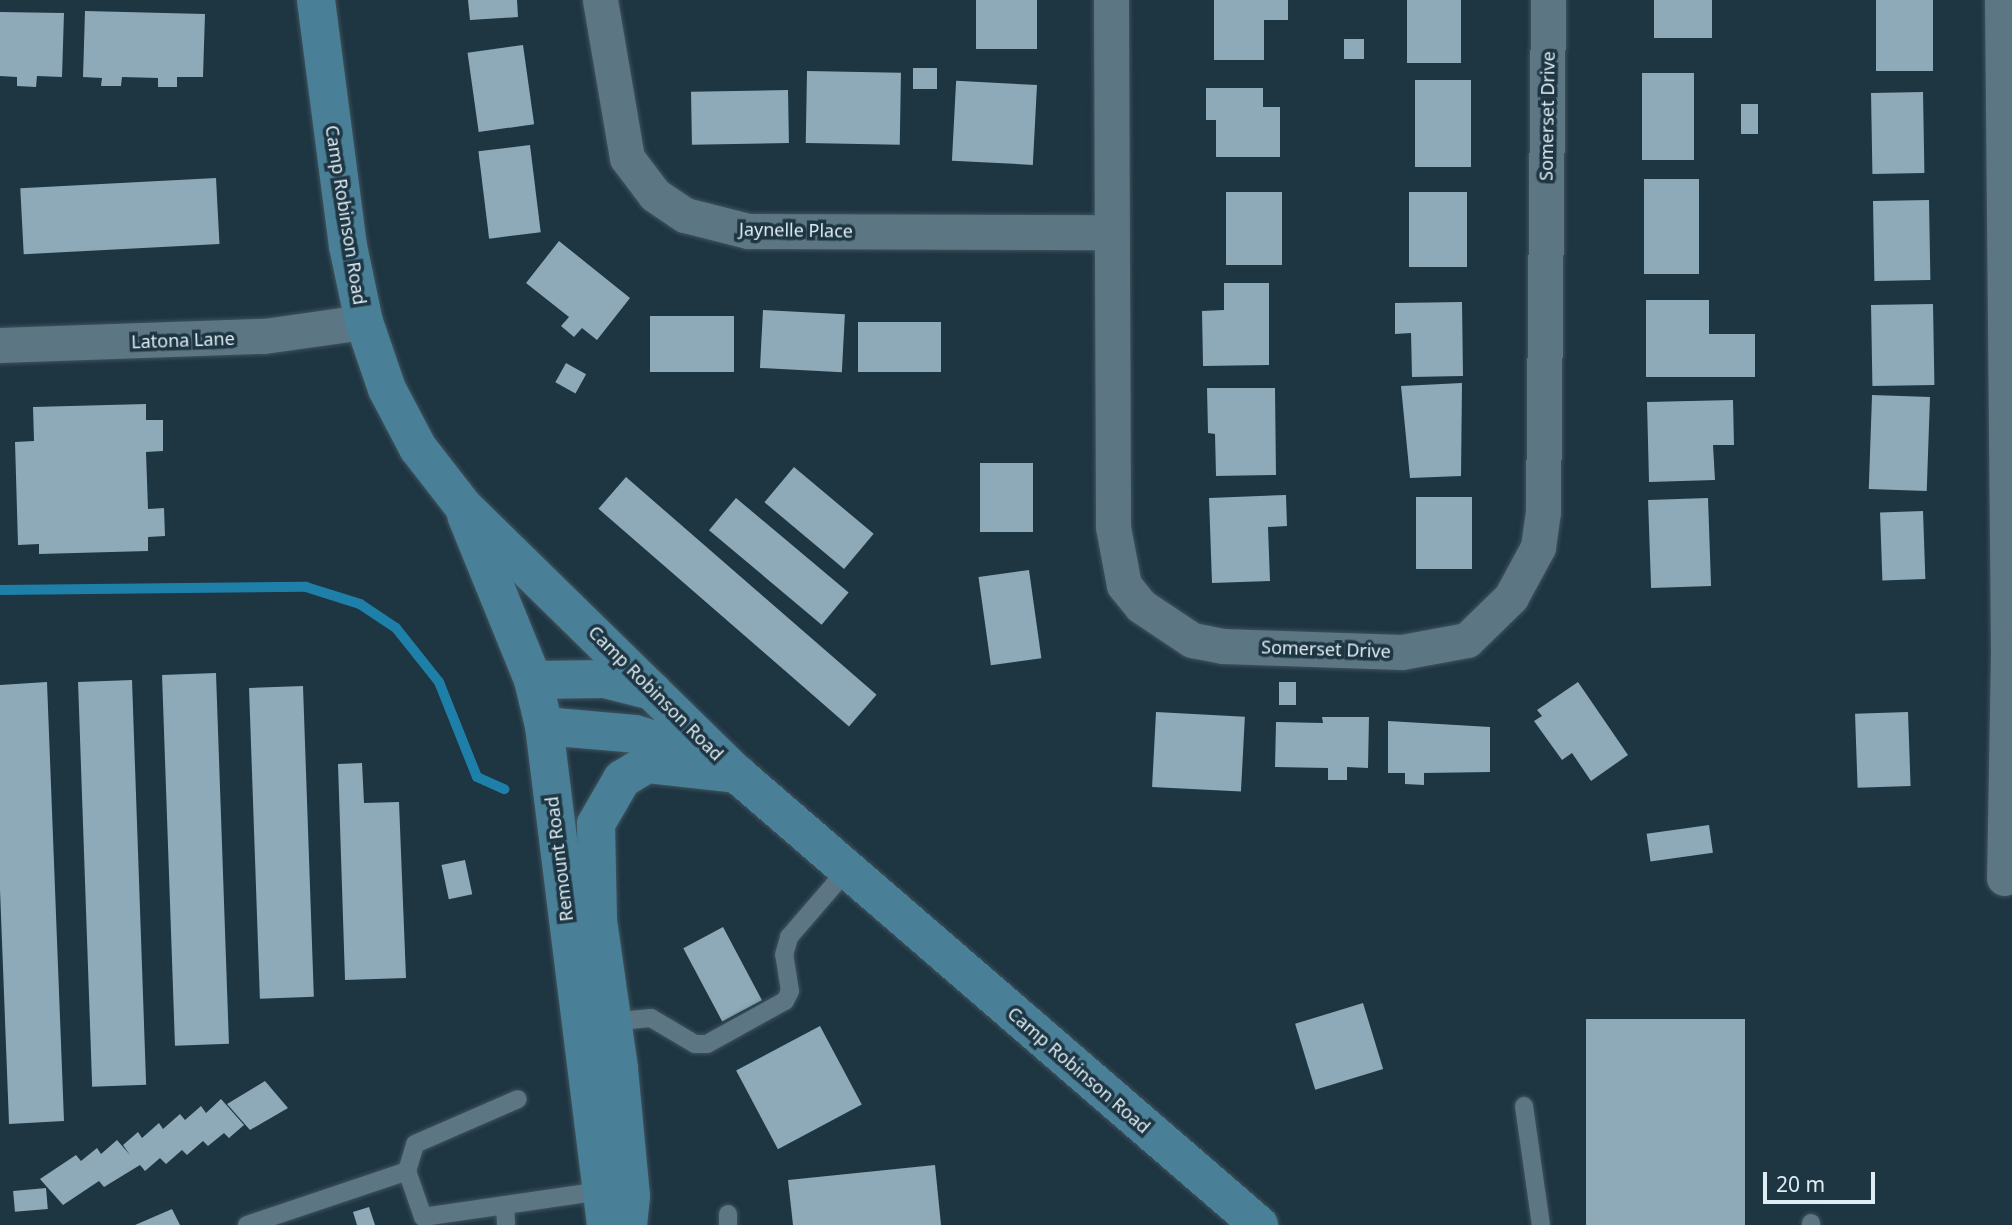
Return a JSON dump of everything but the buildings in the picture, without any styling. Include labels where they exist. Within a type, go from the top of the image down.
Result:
[{"type":"street","name":"Camp Robinson Road","points":[[316,0],[348,246],[364,322],[387,389],[418,448],[463,506],[737,774],[846,871],[1259,1225]]},
{"type":"street","name":"Jaynelle Place","points":[[600,0],[627,158],[655,195],[685,215],[748,231],[1111,232]]},
{"type":"street","name":"Somerset Drive","points":[[1111,0],[1113,527],[1124,585],[1141,606],[1192,640],[1222,646],[1402,652],[1467,640],[1493,619],[1523,579],[1538,547],[1543,512],[1548,0]]},
{"type":"street","points":[[2002,0],[2010,653],[2004,878]]},
{"type":"street","name":"Latona Lane","points":[[0,345],[264,337],[364,322]]},
{"type":"street","name":"Remount Road","points":[[463,506],[533,680],[544,726],[596,1025],[603,1208]]},
{"type":"street","points":[[533,680],[605,679],[653,692]]},
{"type":"street","points":[[544,726],[635,734],[704,756],[737,774]]},
{"type":"street","points":[[628,1225],[631,1196],[596,1025],[597,824],[622,779],[647,764],[737,774]]},
{"type":"lane","points":[[596,1025],[652,1018],[695,1044],[707,1044],[785,1001],[790,991],[784,955],[789,937],[846,871]]},
{"type":"lane","points":[[247,1225],[399,1174],[415,1144],[518,1099]]},
{"type":"lane","points":[[1524,1106],[1541,1225]]},
{"type":"lane","points":[[399,1174],[424,1221],[505,1205],[603,1208]]},
{"type":"lane","points":[[505,1205],[506,1225]]},
{"type":"waterway","points":[[0,590],[306,587],[360,604],[396,628],[439,682],[477,777],[504,789]]}]
